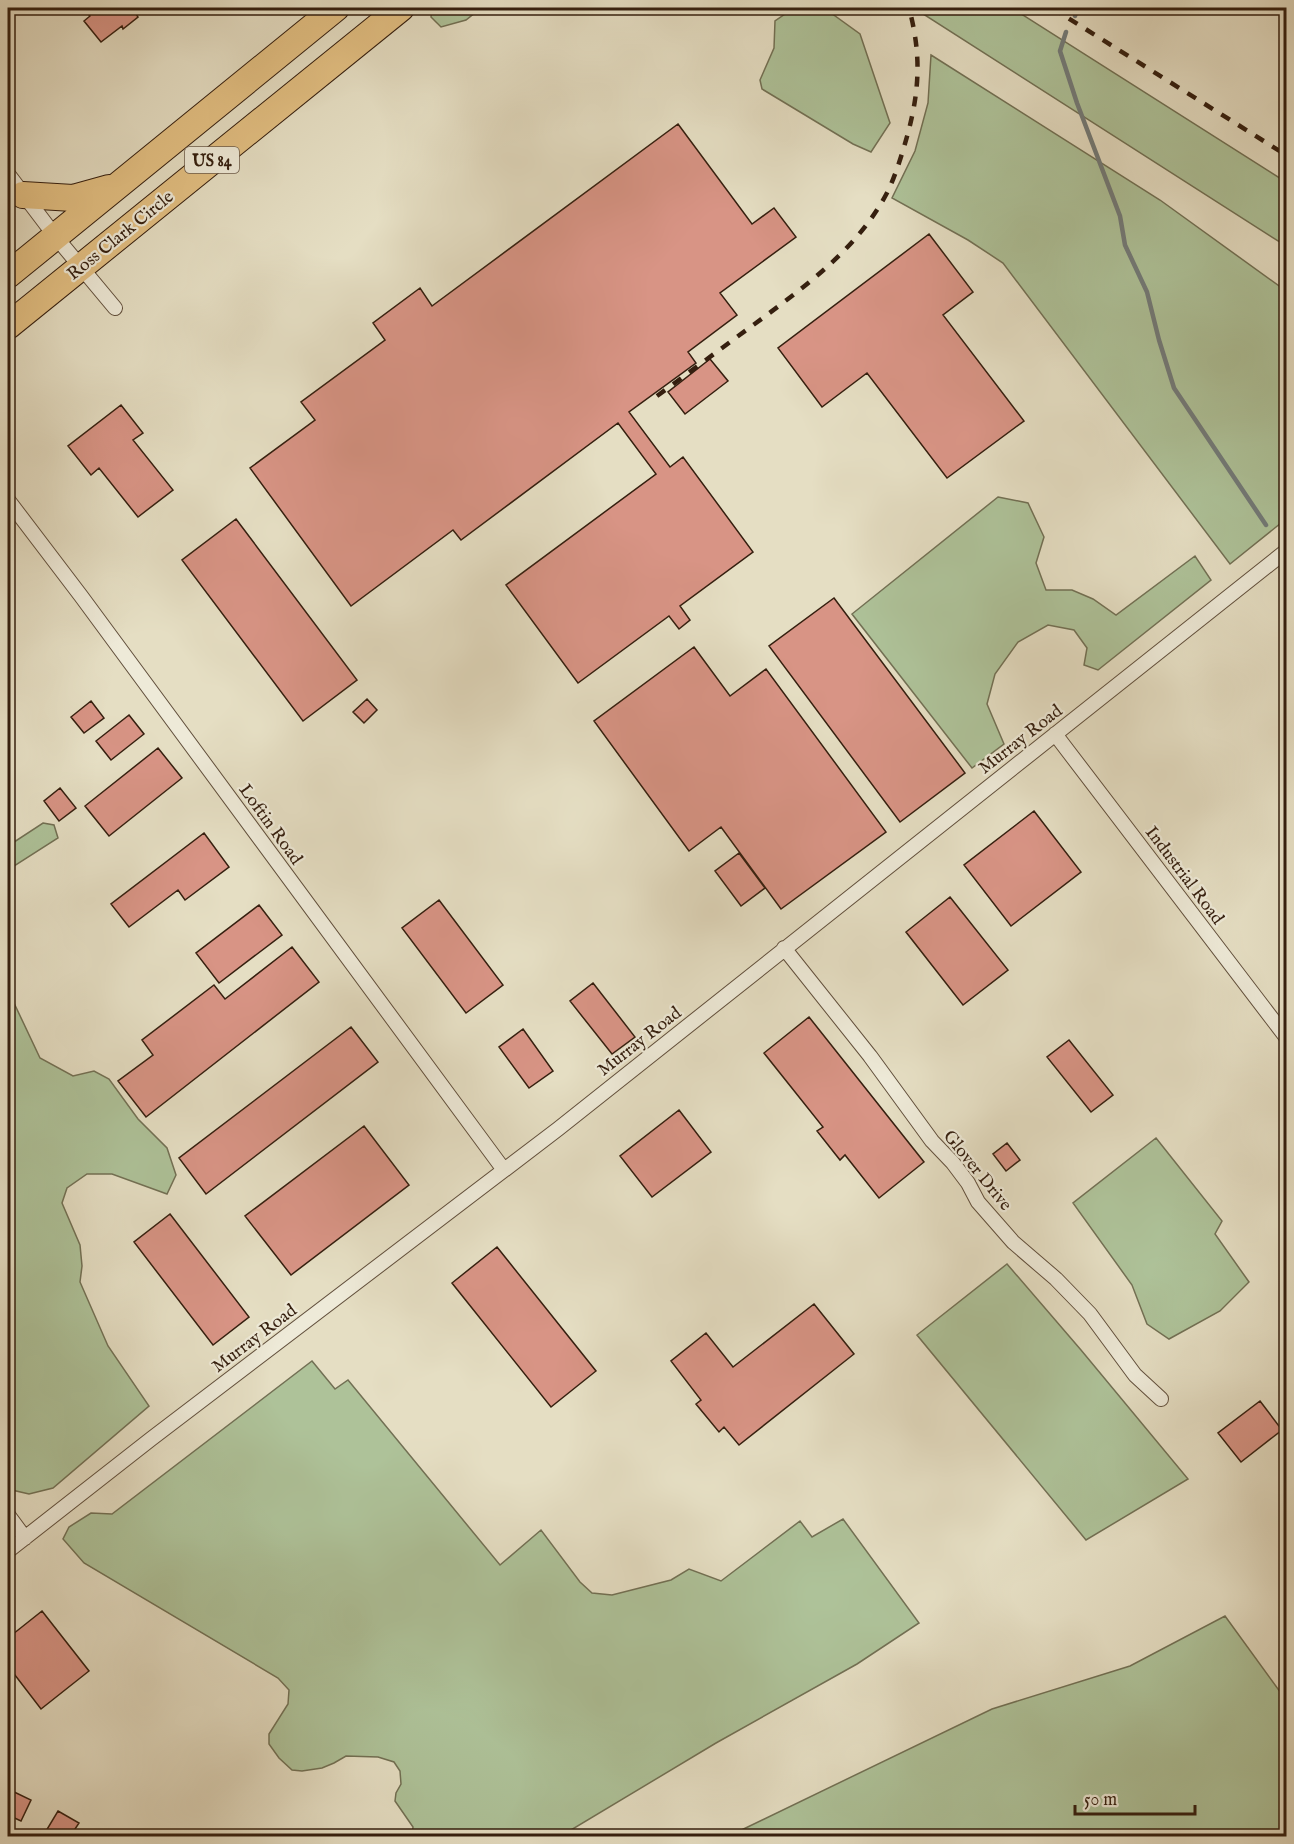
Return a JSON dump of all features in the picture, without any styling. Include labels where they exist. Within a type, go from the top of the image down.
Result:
[{"type":"highway","name":"US 84","points":[[8,275],[336,8]]},
{"type":"highway","name":"Ross Clark Circle","points":[[8,326],[401,8]]},
{"type":"highway","points":[[23,195],[73,198],[118,185]]},
{"type":"street","points":[[8,174],[55,236],[115,308]]},
{"type":"street","name":"Loftin Road","points":[[8,500],[504,1170]]},
{"type":"street","name":"Murray Road","points":[[8,1551],[696,1020],[1287,551]]},
{"type":"street","name":"Industrial Road","points":[[1056,734],[1287,1037]]},
{"type":"street","name":"Glover Drive","points":[[784,948],[870,1056],[932,1141],[953,1163],[968,1183],[978,1202],[1013,1242],[1056,1279],[1090,1314],[1135,1375],[1161,1399]]},
{"type":"street","points":[[8,1515],[25,1538]]},
{"type":"green space","points":[[432,8],[481,8],[466,20],[441,27],[431,17]]},
{"type":"green space","points":[[794,8],[824,8],[860,34],[890,123],[871,152],[853,144],[762,89],[760,80],[774,48],[775,21]]},
{"type":"green space","points":[[918,8],[1012,8],[1286,182],[1286,246],[920,12]]},
{"type":"green space","points":[[931,55],[1160,200],[1286,291],[1286,519],[1230,564],[1003,263],[968,240],[892,198],[915,151],[928,103]]},
{"type":"green space","points":[[998,497],[1028,503],[1044,537],[1036,563],[1046,590],[1072,590],[1093,599],[1116,615],[1195,556],[1211,580],[1098,670],[1084,665],[1087,648],[1074,630],[1048,625],[1018,642],[995,674],[987,704],[1004,744],[972,768],[852,614]]},
{"type":"green space","points":[[43,823],[54,825],[58,838],[8,870],[8,846]]},
{"type":"green space","points":[[8,986],[40,1058],[73,1076],[94,1071],[109,1079],[138,1119],[167,1148],[176,1175],[167,1194],[112,1174],[87,1174],[67,1188],[62,1203],[80,1245],[82,1266],[80,1282],[108,1346],[149,1406],[53,1488],[29,1494],[12,1490],[8,1483]]},
{"type":"green space","points":[[1156,1138],[1222,1221],[1215,1234],[1249,1282],[1220,1311],[1169,1339],[1147,1324],[1132,1285],[1073,1203]]},
{"type":"green space","points":[[1007,1264],[1188,1479],[1086,1540],[917,1335]]},
{"type":"green space","points":[[312,1361],[335,1389],[348,1380],[500,1565],[541,1530],[580,1582],[592,1593],[612,1595],[671,1580],[689,1569],[721,1581],[800,1521],[812,1537],[843,1519],[919,1623],[857,1664],[716,1743],[561,1836],[412,1836],[413,1827],[395,1801],[401,1784],[400,1771],[394,1762],[378,1757],[346,1756],[322,1768],[292,1770],[269,1744],[269,1734],[288,1704],[289,1690],[278,1678],[84,1563],[63,1539],[69,1527],[91,1513],[112,1514]]},
{"type":"green space","points":[[1225,1616],[1286,1700],[1286,1836],[729,1836],[992,1709],[1130,1666]]},
{"type":"building","points":[[83,8],[144,8],[136,14],[138,17],[123,29],[122,26],[101,42],[84,21],[90,16]]},
{"type":"building","points":[[678,124],[752,224],[774,208],[796,237],[720,293],[737,315],[688,352],[696,363],[629,412],[670,467],[683,457],[753,552],[680,606],[690,620],[679,629],[669,616],[578,683],[506,585],[656,474],[618,423],[461,540],[453,530],[351,606],[250,468],[315,420],[301,402],[385,340],[373,323],[420,288],[432,306]]},
{"type":"building","points":[[929,234],[973,292],[943,315],[1024,421],[947,478],[867,373],[822,407],[778,348]]},
{"type":"building","points":[[710,359],[728,381],[685,414],[668,392]]},
{"type":"building","points":[[121,405],[143,433],[133,440],[173,490],[138,517],[99,468],[91,475],[68,446]]},
{"type":"building","points":[[236,519],[357,680],[303,721],[182,560]]},
{"type":"building","points":[[834,598],[965,773],[900,822],[769,646]]},
{"type":"building","points":[[694,647],[730,696],[766,669],[886,832],[781,909],[721,827],[689,851],[594,721]]},
{"type":"building","points":[[367,699],[377,710],[364,723],[353,712]]},
{"type":"building","points":[[91,701],[104,718],[84,733],[71,717]]},
{"type":"building","points":[[129,715],[144,734],[111,760],[96,741]]},
{"type":"building","points":[[158,748],[182,778],[109,836],[85,806]]},
{"type":"building","points":[[60,788],[76,808],[59,821],[44,801]]},
{"type":"building","points":[[1034,811],[1081,872],[1011,926],[964,865]]},
{"type":"building","points":[[204,833],[229,867],[185,900],[178,890],[129,927],[111,904]]},
{"type":"building","points":[[739,853],[765,888],[741,906],[715,871]]},
{"type":"building","points":[[950,897],[1008,970],[963,1005],[906,932]]},
{"type":"building","points":[[439,900],[503,985],[466,1013],[402,928]]},
{"type":"building","points":[[259,905],[282,935],[219,983],[196,953]]},
{"type":"building","points":[[292,947],[319,982],[146,1117],[118,1081],[153,1055],[142,1040],[214,985],[225,999]]},
{"type":"building","points":[[593,983],[635,1037],[612,1054],[570,1001]]},
{"type":"building","points":[[809,1017],[924,1162],[879,1198],[845,1155],[840,1160],[817,1131],[823,1127],[764,1053]]},
{"type":"building","points":[[351,1027],[378,1062],[206,1194],[179,1158]]},
{"type":"building","points":[[523,1029],[553,1071],[529,1088],[499,1047]]},
{"type":"building","points":[[1069,1040],[1113,1095],[1091,1112],[1047,1057]]},
{"type":"building","points":[[679,1110],[711,1152],[652,1197],[620,1156]]},
{"type":"building","points":[[364,1126],[409,1185],[291,1275],[245,1216]]},
{"type":"building","points":[[1007,1143],[1020,1160],[1006,1171],[993,1154]]},
{"type":"building","points":[[170,1214],[249,1317],[213,1345],[134,1242]]},
{"type":"building","points":[[497,1247],[596,1371],[551,1407],[452,1283]]},
{"type":"building","points":[[814,1304],[854,1354],[739,1445],[724,1427],[719,1432],[696,1404],[701,1400],[671,1361],[706,1333],[733,1367]]},
{"type":"building","points":[[1260,1401],[1282,1430],[1241,1462],[1218,1433]]},
{"type":"building","points":[[42,1611],[89,1671],[41,1709],[8,1666],[8,1638]]},
{"type":"building","points":[[8,1789],[31,1800],[21,1821],[8,1815]]},
{"type":"building","points":[[58,1811],[79,1823],[75,1829],[87,1836],[43,1836]]},
{"type":"waterway","points":[[1075,16],[1078,8]]},
{"type":"waterway","points":[[1066,32],[1060,51],[1120,216],[1125,245],[1147,292],[1174,388],[1266,525]]},
{"type":"railway","points":[[657,396],[775,309],[831,264],[848,247],[877,210],[889,189],[897,168],[915,101],[918,70],[916,40],[909,8]]},
{"type":"railway","points":[[1052,8],[1286,155]]}]
